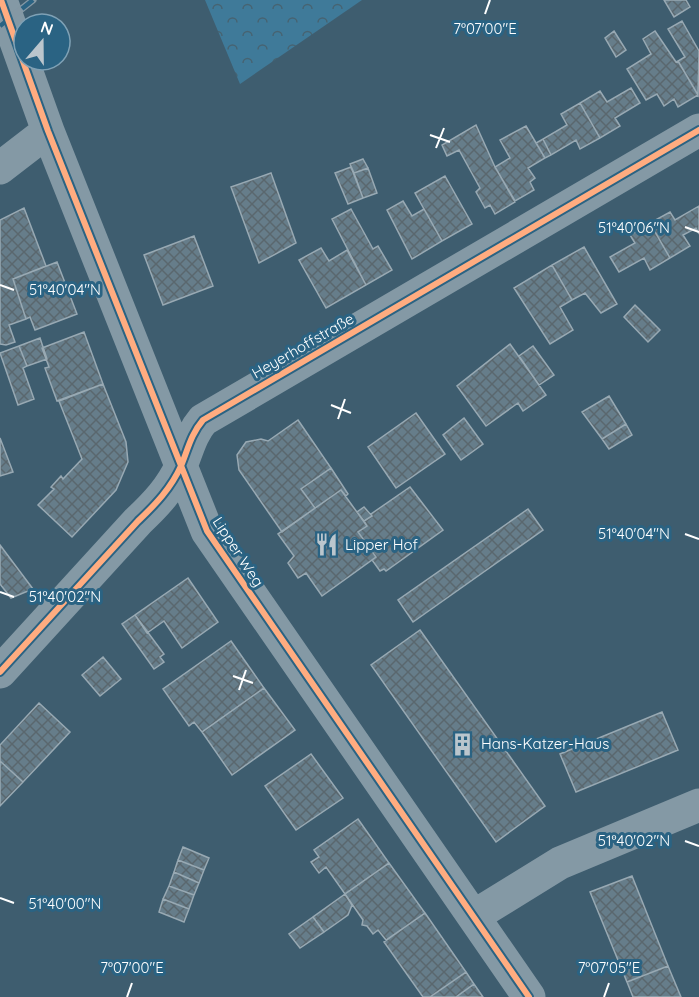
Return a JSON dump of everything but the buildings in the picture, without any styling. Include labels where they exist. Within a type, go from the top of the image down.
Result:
[{"type":"street","name":"Lipper Weg","points":[[1,0],[48,131],[207,531],[529,997]]},
{"type":"street","name":"Heyerhoffstraße","points":[[0,672],[160,500],[181,466],[194,430],[216,411],[699,130]]},
{"type":"street","points":[[0,168],[48,131]]},
{"type":"street","points":[[474,916],[560,863],[699,805]]},
{"type":"green space","points":[[205,0],[362,0],[240,84]]},
{"type":"railway","points":[[0,26],[33,0]]},
{"type":"cycle path","points":[[1,0],[48,131],[207,531],[529,997]]},
{"type":"cycle path","points":[[0,672],[162,495],[177,474],[193,436],[203,420],[699,130]]},
{"type":"place","name":"Lipper Hof","points":[[327,545]]},
{"type":"place","name":"Hans-Katzer-Haus","points":[[463,744]]}]
